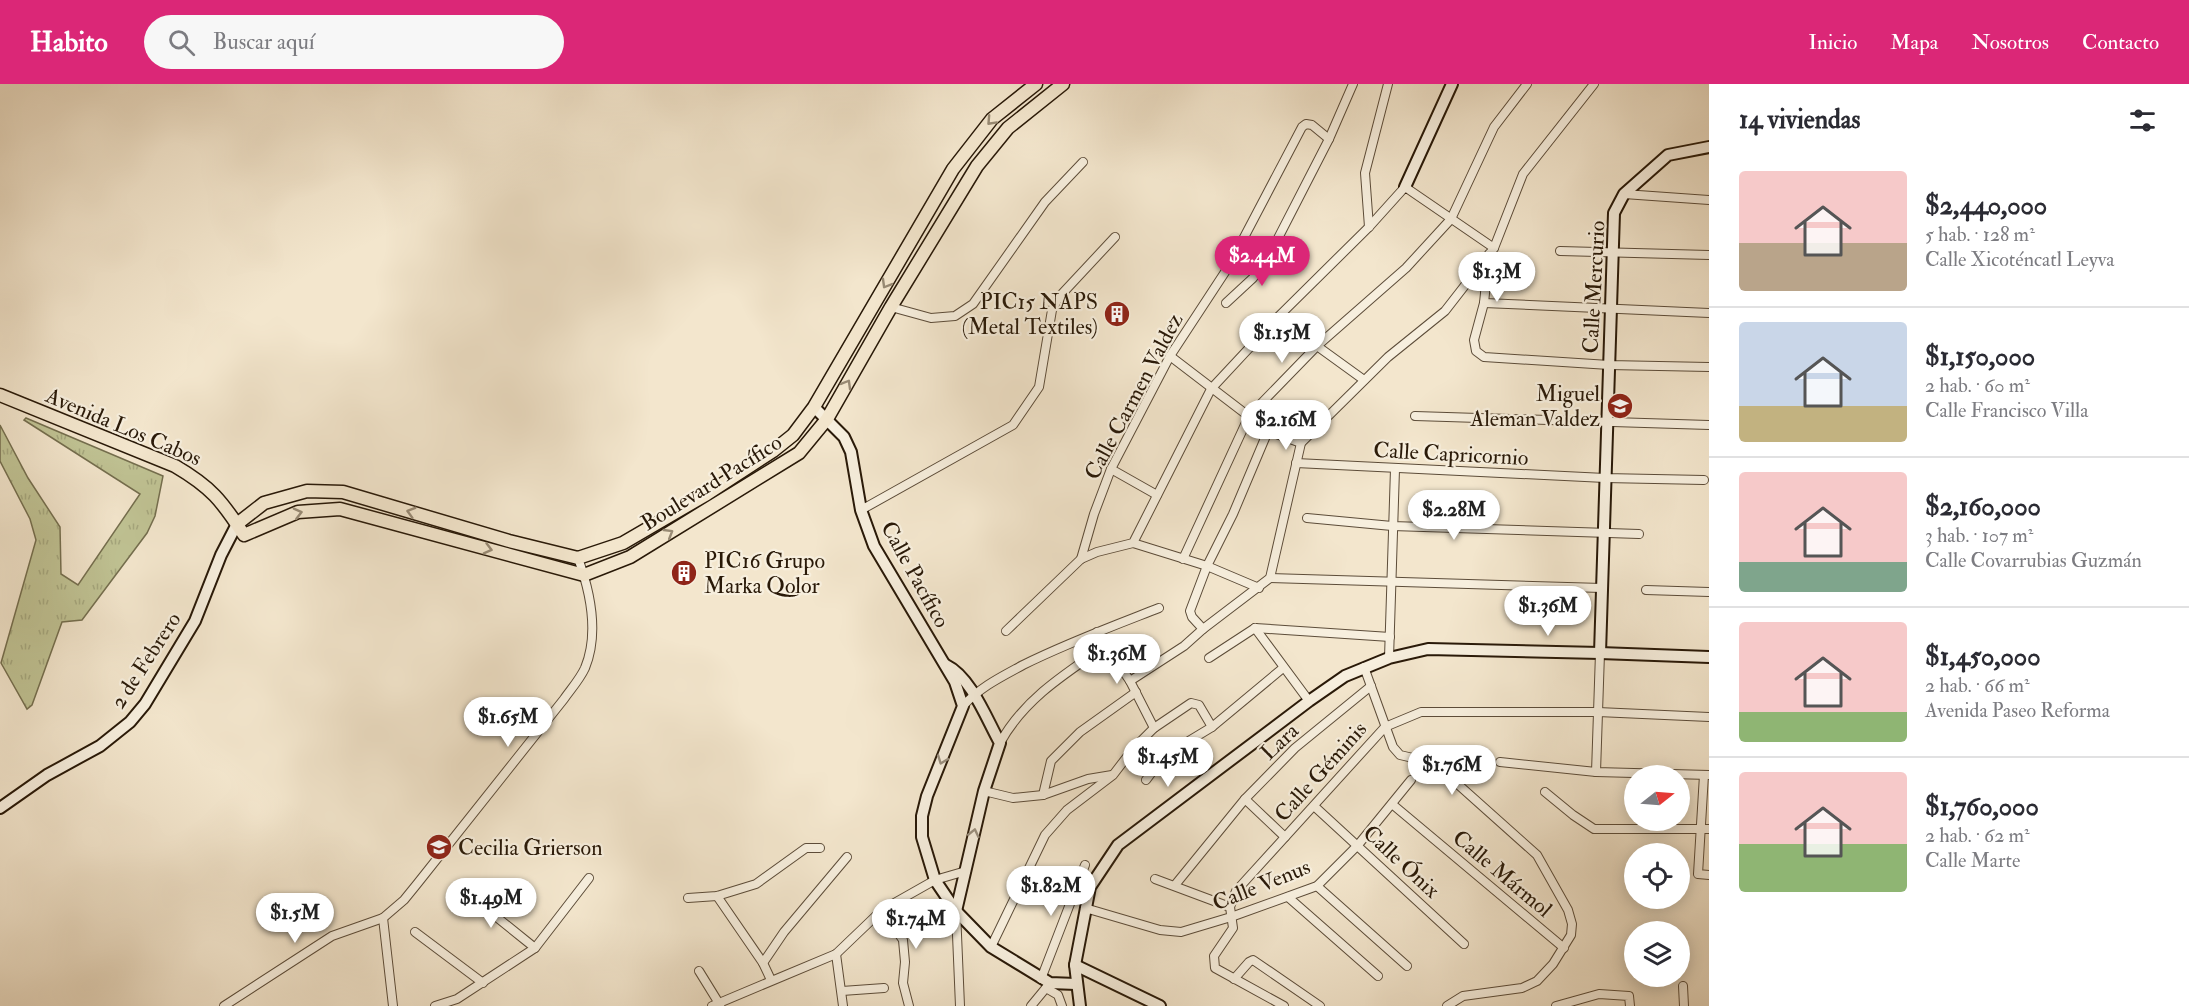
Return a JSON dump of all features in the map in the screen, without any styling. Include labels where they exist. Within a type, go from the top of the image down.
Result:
[{"type":"main road","name":"Boulevard Pacífico","points":[[578,558],[623,543],[707,494],[773,451],[793,435],[814,407],[953,169],[992,119],[1036,84]]},
{"type":"main road","name":"Boulevard Pacífico","points":[[584,575],[630,557],[798,453],[827,419],[891,307],[977,166],[1008,128],[1063,84]]},
{"type":"main road","points":[[1405,187],[1452,84]]},
{"type":"main road","name":"Calle Mercurio","points":[[1599,653],[1614,213],[1624,194],[1668,155],[1709,147]]},
{"type":"main road","name":"Avenida Los Cabos","points":[[0,395],[175,466],[211,490],[244,536]]},
{"type":"main road","name":"Calle Pacífico","points":[[814,407],[844,437],[851,452],[861,510],[874,546],[955,682],[963,706]]},
{"type":"main road","points":[[237,524],[264,503],[307,491],[344,492],[509,541],[578,558]]},
{"type":"main road","points":[[227,543],[298,512],[340,509],[584,575]]},
{"type":"main road","name":"2 de Febrero","points":[[0,808],[47,776],[106,741],[130,722],[145,704],[195,621],[209,583],[237,524]]},
{"type":"main road","points":[[1080,1006],[1075,965],[1085,908],[1090,887],[1118,845],[1345,676],[1389,658],[1428,649],[1709,657]]},
{"type":"main road","name":"Calle Pacífico","points":[[944,664],[954,669],[973,694],[1000,743]]},
{"type":"main road","points":[[963,706],[927,796],[922,816],[922,837],[935,880],[956,911],[991,947],[1046,983],[1076,984]]},
{"type":"main road","points":[[956,911],[984,791],[1000,743]]},
{"type":"main road","points":[[1075,965],[1160,1006]]},
{"type":"street","points":[[1226,303],[1253,278],[1273,248],[1329,139],[1353,84]]},
{"type":"street","points":[[1369,227],[1365,173],[1388,84]]},
{"type":"street","points":[[1184,559],[1249,416],[1317,346],[1406,268],[1451,219],[1494,127],[1527,84]]},
{"type":"street","points":[[1130,681],[1184,646],[1270,578],[1301,443],[1388,357],[1445,311],[1491,251],[1524,174],[1594,84]]},
{"type":"street","name":"Calle Carmen Valdez","points":[[1081,559],[1110,469],[1170,356],[1229,266],[1302,128],[1306,124],[1312,125],[1329,139]]},
{"type":"street","points":[[891,307],[931,318],[955,316],[973,304],[1045,202],[1083,162]]},
{"type":"street","points":[[1133,543],[1211,389],[1405,187],[1491,251]]},
{"type":"street","points":[[1624,194],[1709,200]]},
{"type":"street","points":[[861,510],[1013,425],[1040,387],[1052,310],[1059,297],[1115,237]]},
{"type":"street","points":[[1229,266],[1273,248]]},
{"type":"street","points":[[1491,251],[1484,303],[1474,340],[1476,351],[1484,357],[1609,365],[1708,367]]},
{"type":"street","points":[[1560,251],[1708,255]]},
{"type":"street","points":[[1484,303],[1709,314]]},
{"type":"street","points":[[1317,346],[1364,380]]},
{"type":"street","points":[[1170,356],[1268,431],[1301,443]]},
{"type":"street","points":[[1415,416],[1607,420],[1709,425]]},
{"type":"street","points":[[1203,629],[1192,617],[1190,611],[1207,566],[1233,514],[1268,431]]},
{"type":"street","name":"Calle Capricornio","points":[[1296,463],[1605,478],[1704,480]]},
{"type":"street","points":[[1110,469],[1157,495]]},
{"type":"street","points":[[1389,658],[1395,469]]},
{"type":"street","points":[[1307,518],[1392,526],[1639,534]]},
{"type":"street","points":[[1006,631],[1081,559],[1097,552],[1133,543],[1207,566],[1258,588]]},
{"type":"street","points":[[224,1006],[332,936],[383,918],[404,900],[417,884],[580,676],[589,657],[592,616],[584,575],[578,558]]},
{"type":"street","points":[[1270,578],[1602,588]]},
{"type":"street","points":[[1646,590],[1709,592]]},
{"type":"street","points":[[963,706],[973,694],[993,680],[1097,632],[1159,608]]},
{"type":"street","points":[[1209,658],[1255,628],[1390,637]]},
{"type":"street","points":[[1255,628],[1309,701]]},
{"type":"street","points":[[1097,632],[1130,681],[1154,728]]},
{"type":"street","points":[[1000,743],[1010,725],[1041,692],[1107,645]]},
{"type":"street","name":"Calle Mercurio","points":[[1596,771],[1599,653]]},
{"type":"street","points":[[1364,667],[1394,747],[1401,755],[1425,761],[1443,771],[1537,855],[1568,910],[1572,924],[1571,935],[1564,948],[1537,981],[1522,988],[1463,996],[1447,1006]]},
{"type":"street","points":[[1146,780],[1164,756],[1212,727],[1283,668]]},
{"type":"street","name":"Lara","points":[[1175,885],[1245,799],[1295,748],[1371,686]]},
{"type":"street","points":[[1043,795],[1051,761],[1080,732],[1136,692]]},
{"type":"street","points":[[991,947],[1046,835],[1067,810],[1113,775],[1133,749],[1154,728],[1195,702],[1212,727]]},
{"type":"street","name":"Calle Géminis","points":[[1230,907],[1236,891],[1385,727],[1421,712],[1598,712],[1709,717]]},
{"type":"street","points":[[1500,762],[1596,771],[1706,775],[1705,829],[1698,874],[1709,875]]},
{"type":"street","points":[[984,791],[1013,798],[1043,795],[1088,779],[1113,775]]},
{"type":"street","name":"Calle Venus","points":[[1085,908],[1160,930],[1181,932],[1231,917],[1317,886],[1358,845],[1410,780]]},
{"type":"street","points":[[1545,792],[1594,830],[1705,829]]},
{"type":"street","points":[[1245,799],[1285,837]]},
{"type":"street","name":"Calle Mármol","points":[[1392,804],[1564,948]]},
{"type":"street","name":"Calle Ónix","points":[[1314,806],[1464,944]]},
{"type":"street","points":[[688,898],[717,896],[756,884],[806,848],[820,848]]},
{"type":"street","points":[[764,963],[784,932],[847,857]]},
{"type":"street","points":[[1031,1006],[1046,983],[1084,865]]},
{"type":"street","points":[[699,971],[717,1005],[836,954],[882,910],[935,880],[966,871]]},
{"type":"street","points":[[435,1006],[457,999],[535,948],[589,878]]},
{"type":"street","points":[[1155,879],[1230,907],[1233,928],[1214,956],[1215,968],[1284,1006]]},
{"type":"street","points":[[1317,886],[1407,966]]},
{"type":"street","points":[[463,890],[535,948]]},
{"type":"street","points":[[717,896],[764,963],[771,980]]},
{"type":"street","points":[[1288,897],[1378,976]]},
{"type":"street","points":[[882,910],[903,940],[905,962],[903,983],[909,1006]]},
{"type":"street","points":[[956,911],[960,1006]]},
{"type":"street","points":[[383,918],[393,1006]]},
{"type":"street","points":[[415,932],[483,983]]},
{"type":"street","points":[[836,954],[843,1006]]},
{"type":"street","points":[[1234,979],[1253,960],[1320,1006]]},
{"type":"street","points":[[1046,983],[1058,995],[1062,1006]]},
{"type":"street","points":[[1683,987],[1684,1006]]},
{"type":"street","points":[[842,992],[884,988]]},
{"type":"street","points":[[1556,1006],[1599,994],[1629,996],[1630,1006]]},
{"type":"green space","points":[[26,418],[163,476],[155,516],[147,533],[82,620],[62,622],[32,705],[27,709],[1,663],[36,540],[30,519],[0,461],[0,425],[28,478],[60,527],[61,574],[78,585],[140,494],[24,420]]},
{"type":"place","name":"PIC15 NAPS (Metal Textiles)","points":[[1117,314]]},
{"type":"place","name":"Miguel Aleman Valdez","points":[[1620,406]]},
{"type":"place","name":"PIC16 Grupo Marka Qolor","points":[[684,573]]},
{"type":"place","name":"Cecilia Grierson","points":[[439,847]]}]
